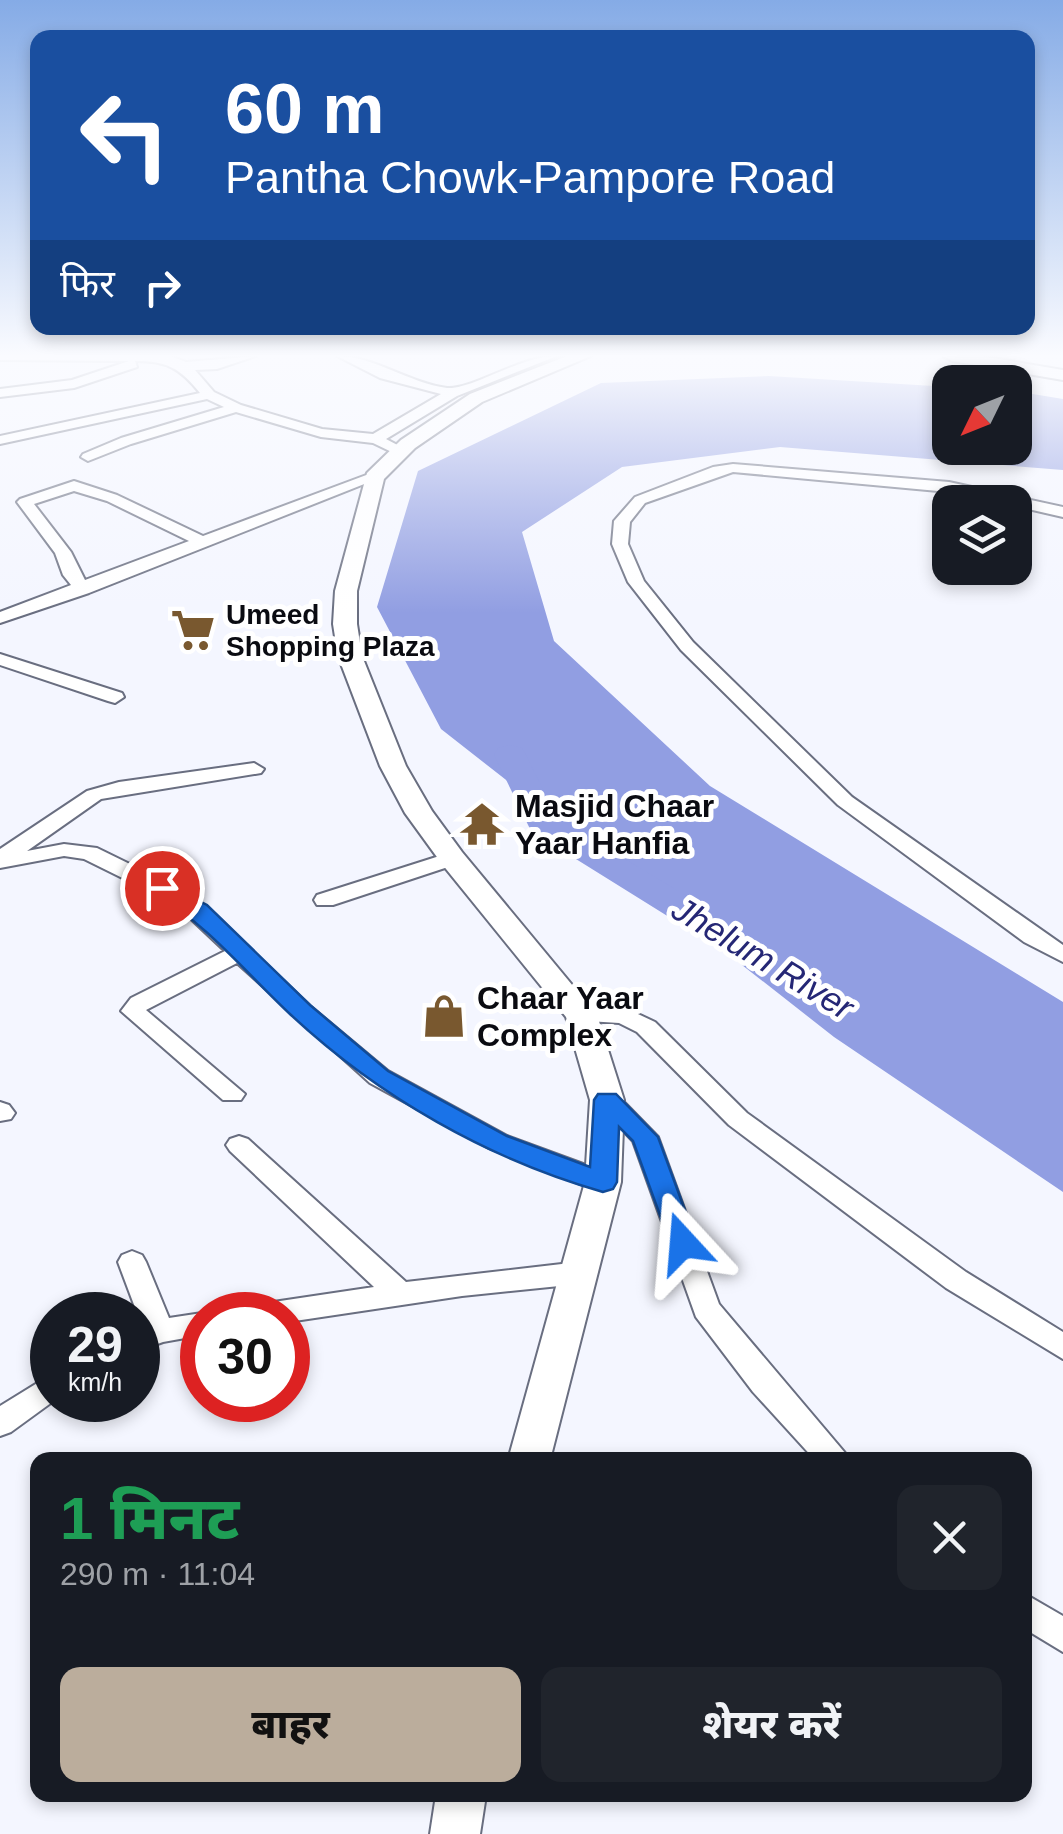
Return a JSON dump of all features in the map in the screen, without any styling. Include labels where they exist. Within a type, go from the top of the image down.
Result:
[{"type":"main road","points":[[396,442],[388,446],[374,477],[346,591],[345,624],[350,656],[393,766],[419,813],[582,1015],[607,1100],[603,1182],[532,1452]]},
{"type":"main road","points":[[455,1834],[461,1802]]},
{"type":"street","points":[[88,457],[135,442]]},
{"type":"street","points":[[365,442],[388,446],[393,442]]},
{"type":"street","points":[[1063,512],[949,487],[726,468],[633,505],[622,522],[620,544],[636,582],[686,646],[845,801],[1032,937],[1063,955]]},
{"type":"street","points":[[0,618],[374,477]]},
{"type":"street","points":[[83,589],[71,576],[64,552],[25,502],[74,486],[112,498],[203,542]]},
{"type":"street","points":[[0,659],[115,696]]},
{"type":"street","points":[[0,861],[76,804],[94,796],[119,788],[254,770]]},
{"type":"street","points":[[0,861],[64,850],[89,853],[183,899],[301,1011],[379,1077],[498,1142],[603,1182]]},
{"type":"street","points":[[325,900],[452,858]]},
{"type":"street","points":[[232,1094],[133,1011],[139,1003],[241,952]]},
{"type":"street","points":[[582,1015],[622,1016],[646,1027],[751,1129],[956,1280],[1063,1347]]},
{"type":"street","points":[[607,1100],[645,1137],[706,1308],[764,1383],[828,1452]]},
{"type":"street","points":[[239,1145],[401,1295]]},
{"type":"street","points":[[132,1262],[138,1292]]},
{"type":"street","points":[[310,1308],[579,1273]]},
{"type":"street","points":[[0,1422],[30,1401]]},
{"type":"street","points":[[1032,1614],[1063,1636]]},
{"type":"water","points":[[479,442],[932,442],[932,459],[780,447],[622,467],[522,532],[554,641],[710,786],[1063,1002],[1063,1192],[834,1037],[441,729],[377,607],[418,471]]},
{"type":"water","points":[[1032,442],[1063,442],[1063,470],[1001,465],[1032,465]]},
{"type":"waterway","name":"Jhelum River","points":[[510,755],[543,824],[682,909]]},
{"type":"place","name":"Umeed Shopping Plaza","points":[[193,630]]},
{"type":"place","name":"Masjid Chaar Yaar Hanfia","points":[[482,824]]},
{"type":"place","name":"Chaar Yaar Complex","points":[[444,1016]]},
{"type":"route","points":[[162,888],[198,910],[301,1011],[379,1077],[498,1142],[603,1182],[607,1100],[645,1137],[683,1243]]}]
